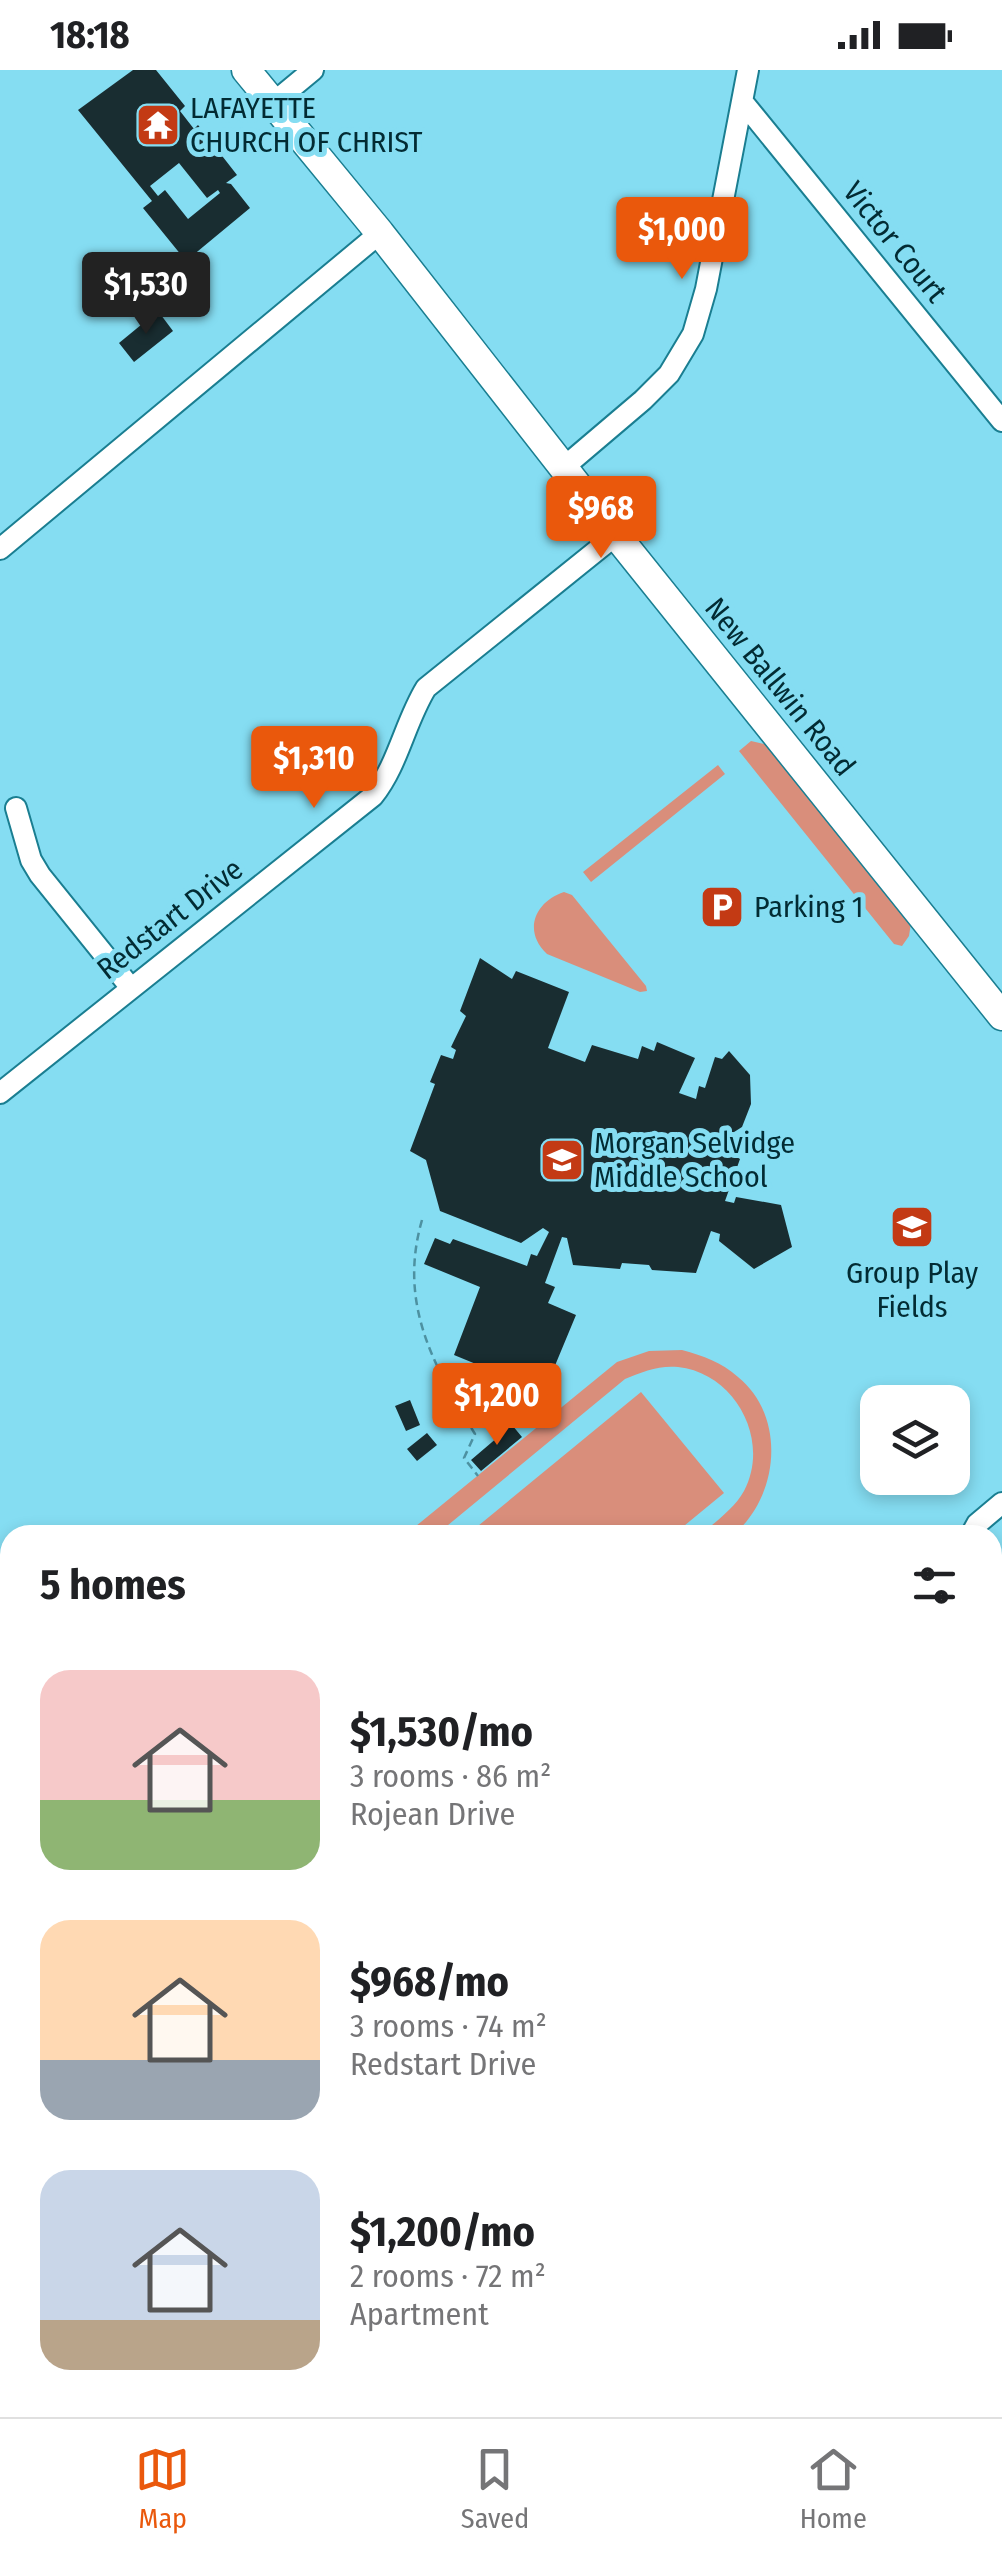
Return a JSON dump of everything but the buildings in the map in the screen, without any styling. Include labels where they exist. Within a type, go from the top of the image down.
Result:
[{"type":"main road","name":"New Ballwin Road","points":[[246,70],[1002,1016]]},
{"type":"street","points":[[272,104],[313,70]]},
{"type":"street","points":[[563,468],[643,400],[682,356],[693,334],[706,289],[748,70]]},
{"type":"street","name":"Victor Court","points":[[742,101],[1002,420]]},
{"type":"street","points":[[0,549],[380,233]]},
{"type":"street","name":"Redstart Drive","points":[[0,1093],[373,796],[426,688],[616,535]]},
{"type":"street","points":[[16,808],[31,860],[40,875],[131,988]]},
{"type":"street","points":[[976,1525],[1002,1502]]},
{"type":"path","points":[[422,1220],[413,1271],[421,1324],[440,1378],[475,1434],[464,1458],[478,1476]]},
{"type":"shaded area","points":[[751,741],[769,745],[911,923],[902,946],[894,944],[739,751]]},
{"type":"shaded area","points":[[718,765],[725,774],[591,882],[583,872]]},
{"type":"shaded area","points":[[564,892],[572,895],[647,991],[640,992],[547,954],[535,936],[535,919],[545,903]]},
{"type":"shaded area","points":[[682,1350],[712,1360],[732,1372],[754,1394],[770,1435],[771,1457],[760,1500],[742,1525],[712,1525],[744,1491],[751,1471],[750,1431],[742,1412],[716,1382],[698,1372],[671,1367],[625,1379],[448,1525],[417,1525],[617,1362],[649,1351]]},
{"type":"shaded area","points":[[641,1392],[724,1493],[685,1525],[479,1525]]},
{"type":"place","name":"LAFAYETTE CHURCH OF CHRIST","points":[[158,125]]},
{"type":"place","name":"Parking 1","points":[[722,907]]},
{"type":"place","name":"Morgan Selvidge Middle School","points":[[562,1160]]},
{"type":"place","name":"Group Play Fields","points":[[912,1227]]}]
